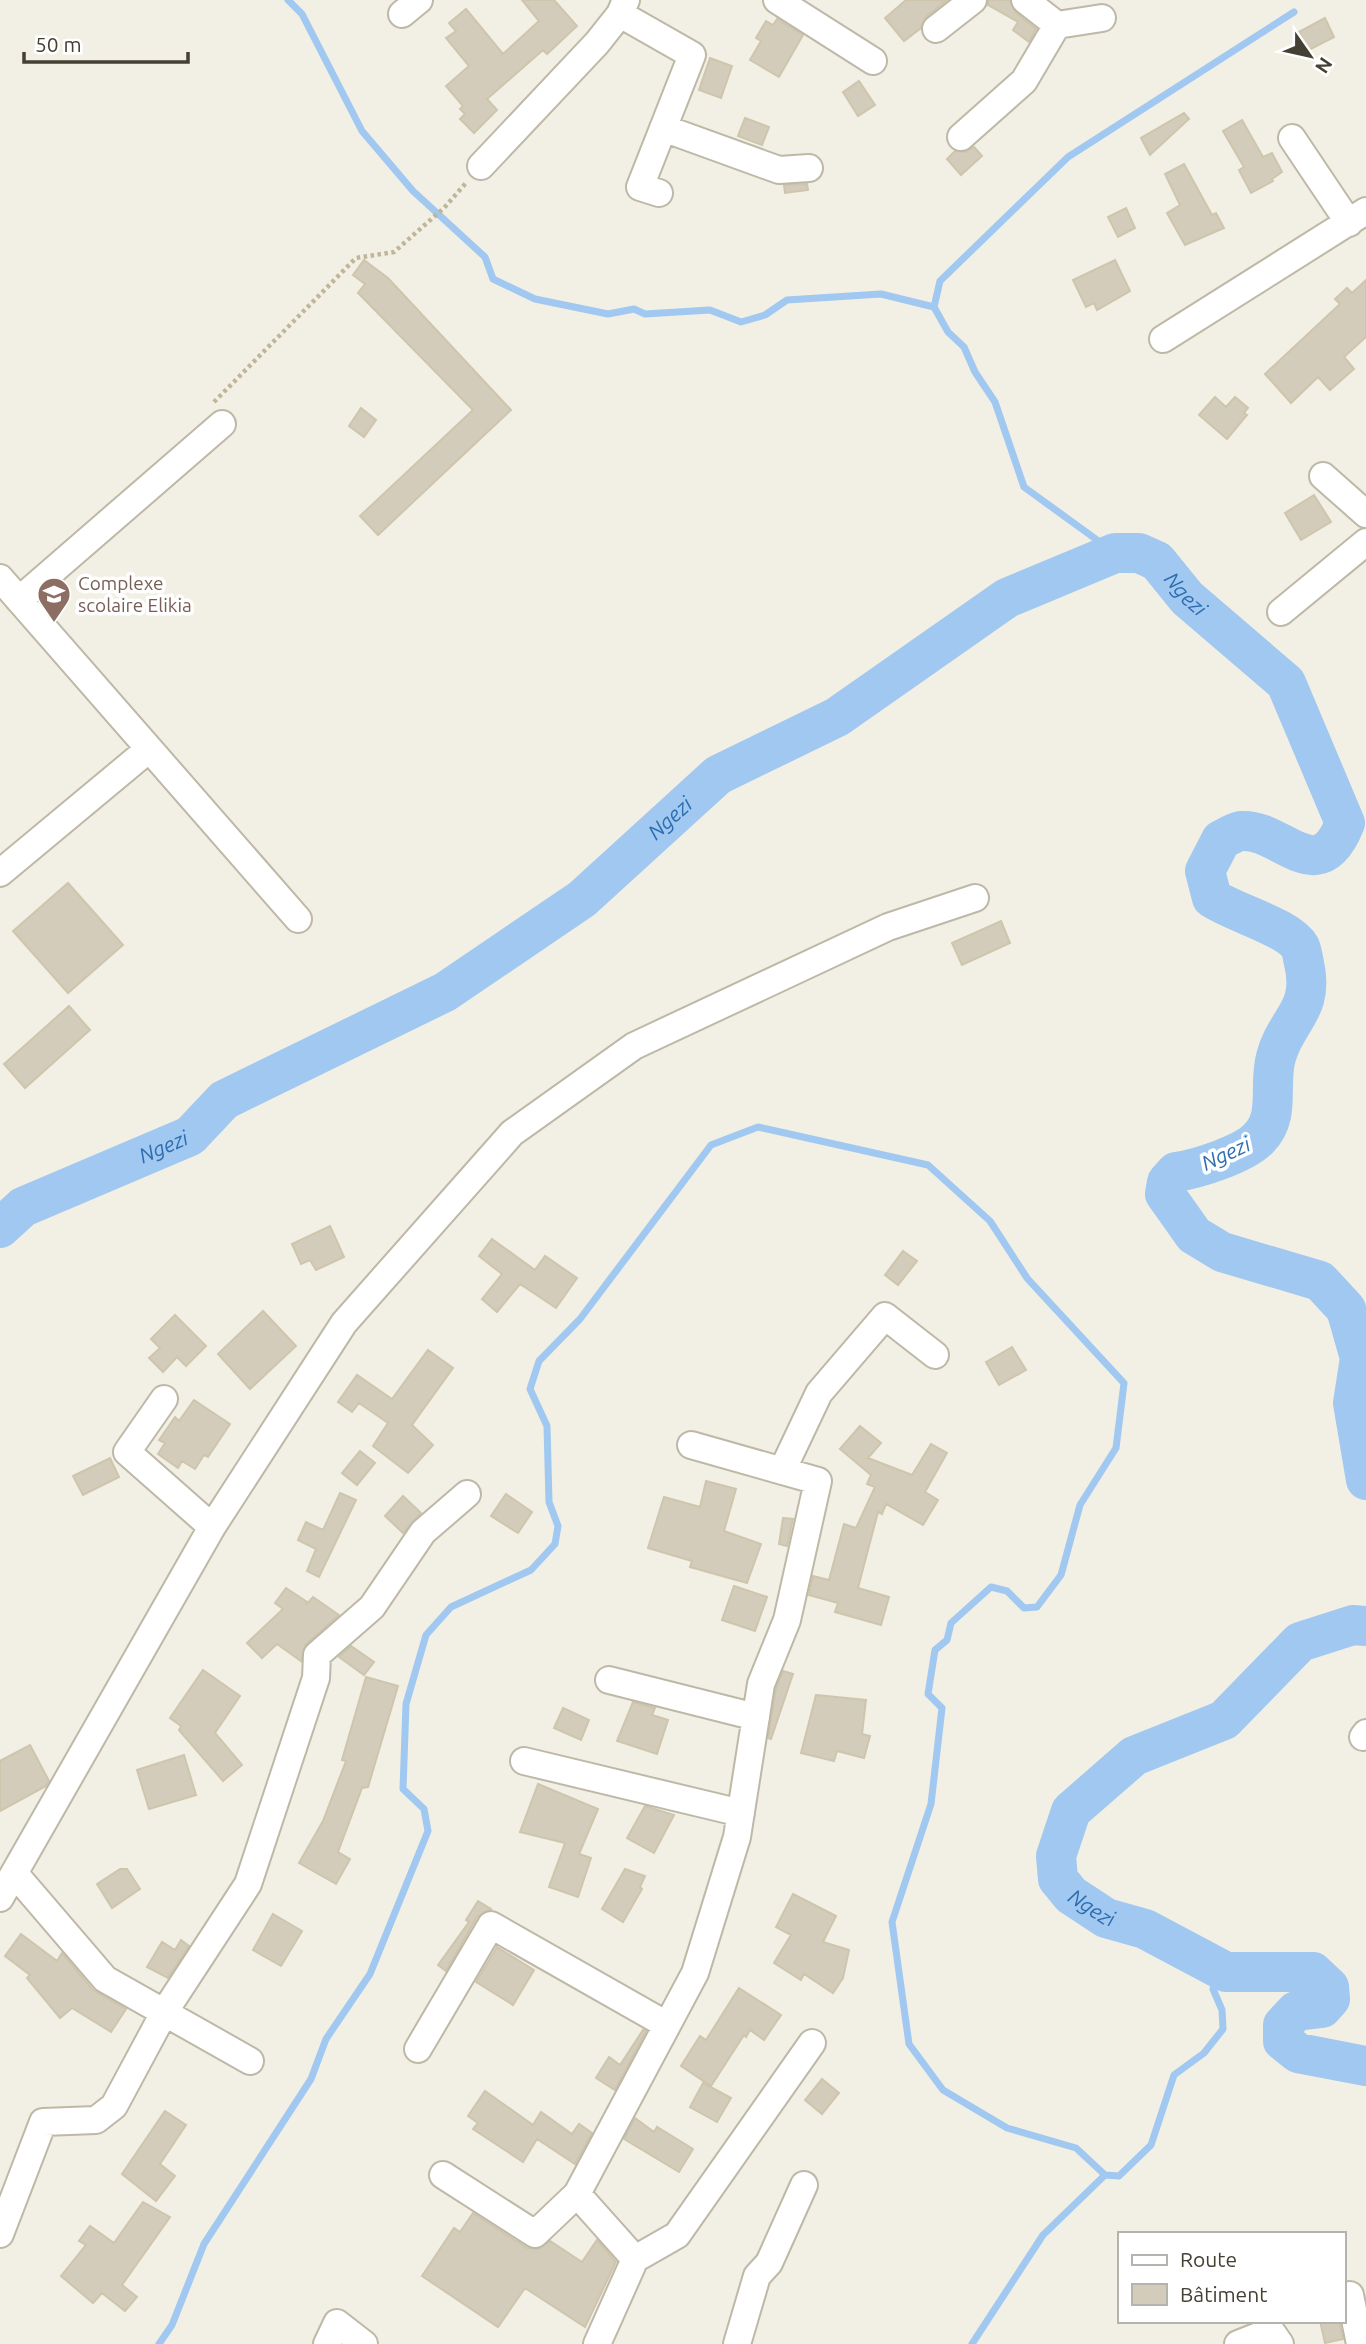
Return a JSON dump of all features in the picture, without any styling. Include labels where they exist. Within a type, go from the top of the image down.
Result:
[{"type":"street","points":[[777,0],[873,61]]},
{"type":"street","points":[[936,29],[972,0]]},
{"type":"street","points":[[1025,0],[1057,24],[1102,18]]},
{"type":"street","points":[[481,166],[597,43],[623,7],[692,55],[640,187],[659,192]]},
{"type":"street","points":[[961,137],[1024,81],[1057,24]]},
{"type":"street","points":[[663,128],[779,170],[809,168]]},
{"type":"street","points":[[1163,339],[1357,217],[1292,138]]},
{"type":"street","points":[[19,600],[213,432]]},
{"type":"street","points":[[1323,476],[1366,514]]},
{"type":"street","points":[[1280,612],[1366,542]]},
{"type":"street","points":[[0,578],[298,919]]},
{"type":"street","points":[[0,873],[149,749]]},
{"type":"street","points":[[0,1898],[212,1527],[344,1323],[512,1133],[634,1046],[888,928],[975,898]]},
{"type":"street","points":[[782,1471],[819,1393],[884,1316],[935,1355]]},
{"type":"street","points":[[164,1399],[127,1452],[212,1527]]},
{"type":"street","points":[[443,2175],[536,2234],[578,2194],[695,1973],[737,1837],[761,1684],[788,1620],[818,1481],[691,1445]]},
{"type":"street","points":[[0,2234],[43,2122],[96,2120],[114,2106],[165,2011],[248,1884],[316,1678],[317,1655],[372,1607],[423,1532],[467,1494]]},
{"type":"street","points":[[609,1680],[756,1717]]},
{"type":"street","points":[[524,1761],[741,1813]]},
{"type":"street","points":[[15,1874],[105,1979],[250,2061]]},
{"type":"street","points":[[418,2049],[491,1925],[667,2025]]},
{"type":"street","points":[[597,2344],[635,2259],[677,2235],[812,2043]]},
{"type":"street","points":[[737,2344],[757,2276],[769,2263],[804,2185]]},
{"type":"street","points":[[578,2194],[635,2259]]},
{"type":"street","points":[[1350,2295],[1360,2344]]},
{"type":"street","points":[[327,2344],[337,2323],[364,2344]]},
{"type":"street","points":[[1238,2344],[1271,2330],[1280,2344]]},
{"type":"path","points":[[213,432],[209,407],[356,258],[394,252],[444,208],[481,166]]},
{"type":"building","points":[[522,0],[554,0],[577,26],[547,54],[543,50],[487,99],[497,110],[474,133],[460,119],[465,114],[460,109],[463,106],[446,86],[469,66],[446,38],[456,31],[449,23],[466,9],[503,54],[539,21]]},
{"type":"building","points":[[906,0],[947,0],[926,17],[921,28],[904,41],[885,18]]},
{"type":"building","points":[[988,0],[1010,0],[1015,12],[1036,29],[1029,42],[1013,30],[1018,22],[988,5]]},
{"type":"building","points":[[1325,18],[1334,37],[1309,50],[1299,32]]},
{"type":"building","points":[[777,19],[803,35],[779,77],[750,60],[761,41],[756,38],[766,21],[773,25]]},
{"type":"building","points":[[710,58],[732,66],[721,98],[699,90]]},
{"type":"building","points":[[859,81],[875,105],[858,116],[843,92]]},
{"type":"building","points":[[1184,113],[1189,119],[1150,155],[1141,138]]},
{"type":"building","points":[[745,118],[769,127],[762,145],[738,136]]},
{"type":"building","points":[[1242,120],[1263,157],[1272,153],[1282,172],[1272,179],[1273,181],[1251,193],[1239,170],[1244,167],[1223,131]]},
{"type":"building","points":[[974,147],[982,156],[961,175],[947,159],[955,151],[965,152]]},
{"type":"building","points":[[1184,164],[1212,215],[1216,213],[1224,228],[1185,245],[1167,213],[1180,205],[1165,174]]},
{"type":"building","points":[[807,184],[808,190],[785,193],[784,185]]},
{"type":"building","points":[[1126,208],[1135,228],[1118,237],[1108,217]]},
{"type":"building","points":[[364,260],[388,278],[511,410],[378,535],[360,516],[473,410],[358,293],[365,284],[353,275]]},
{"type":"building","points":[[1115,260],[1130,291],[1097,310],[1094,303],[1086,307],[1073,280]]},
{"type":"building","points":[[1366,280],[1366,337],[1344,357],[1354,369],[1330,390],[1318,377],[1291,403],[1265,374],[1340,304],[1335,299],[1347,288],[1352,293]]},
{"type":"building","points":[[1215,397],[1226,407],[1235,397],[1248,408],[1244,413],[1247,415],[1227,439],[1199,415]]},
{"type":"building","points":[[361,408],[376,420],[364,437],[349,426]]},
{"type":"building","points":[[1314,495],[1331,522],[1301,540],[1285,513]]},
{"type":"building","points":[[68,883],[123,945],[68,993],[13,931]]},
{"type":"building","points":[[1001,921],[1010,943],[962,965],[952,943]]},
{"type":"building","points":[[69,1006],[90,1030],[25,1088],[4,1064]]},
{"type":"building","points":[[330,1226],[344,1257],[316,1270],[310,1260],[301,1264],[292,1244]]},
{"type":"building","points":[[492,1239],[535,1270],[545,1256],[577,1278],[556,1308],[520,1284],[497,1312],[482,1299],[502,1274],[479,1256]]},
{"type":"building","points":[[903,1251],[917,1261],[898,1285],[885,1275]]},
{"type":"building","points":[[263,1311],[296,1346],[250,1389],[218,1354]]},
{"type":"building","points":[[175,1315],[206,1346],[186,1366],[177,1357],[163,1372],[149,1358],[160,1348],[151,1339]]},
{"type":"building","points":[[1012,1347],[1026,1370],[999,1385],[986,1362]]},
{"type":"building","points":[[428,1350],[453,1368],[412,1425],[433,1445],[408,1473],[373,1446],[388,1423],[359,1403],[352,1412],[338,1402],[357,1375],[392,1399]]},
{"type":"building","points":[[194,1400],[230,1424],[208,1457],[204,1455],[195,1469],[182,1461],[178,1468],[158,1454],[165,1443],[159,1440],[175,1417],[179,1421]]},
{"type":"building","points":[[860,1426],[881,1443],[868,1458],[912,1475],[931,1444],[947,1453],[925,1492],[938,1500],[923,1525],[886,1504],[882,1514],[878,1512],[858,1588],[889,1597],[881,1625],[835,1612],[838,1603],[809,1595],[813,1576],[829,1580],[844,1524],[856,1528],[875,1487],[867,1484],[871,1475],[840,1449]]},
{"type":"building","points":[[360,1451],[375,1463],[357,1485],[342,1473]]},
{"type":"building","points":[[110,1458],[119,1477],[83,1495],[73,1476]]},
{"type":"building","points":[[706,1481],[736,1489],[724,1531],[761,1544],[747,1583],[690,1567],[692,1561],[648,1548],[664,1497],[700,1507]]},
{"type":"building","points":[[340,1493],[356,1500],[319,1577],[307,1571],[316,1549],[298,1540],[306,1522],[323,1530]]},
{"type":"building","points":[[506,1494],[532,1512],[518,1533],[491,1516]]},
{"type":"building","points":[[403,1496],[421,1513],[403,1533],[385,1516]]},
{"type":"building","points":[[783,1518],[793,1519],[787,1546],[779,1544]]},
{"type":"building","points":[[734,1586],[767,1597],[755,1631],[722,1620]]},
{"type":"building","points":[[286,1588],[307,1602],[306,1605],[313,1597],[339,1615],[306,1644],[301,1661],[277,1644],[262,1658],[247,1643],[283,1609],[275,1603]]},
{"type":"building","points":[[351,1646],[374,1662],[364,1675],[339,1657]]},
{"type":"building","points":[[203,1670],[240,1696],[215,1733],[242,1765],[223,1781],[179,1730],[181,1726],[170,1718]]},
{"type":"building","points":[[783,1671],[793,1674],[771,1739],[768,1738],[776,1688]]},
{"type":"building","points":[[366,1677],[398,1686],[368,1787],[362,1788],[338,1852],[350,1859],[336,1884],[299,1863],[323,1821],[346,1761],[342,1760]]},
{"type":"building","points":[[816,1695],[866,1700],[862,1734],[870,1736],[864,1758],[837,1751],[834,1761],[801,1753]]},
{"type":"building","points":[[633,1702],[655,1708],[652,1715],[668,1720],[657,1754],[617,1741]]},
{"type":"building","points":[[563,1708],[589,1720],[581,1740],[554,1728]]},
{"type":"building","points":[[30,1745],[49,1781],[46,1786],[0,1811],[0,1761]]},
{"type":"building","points":[[184,1755],[196,1795],[149,1809],[137,1770]]},
{"type":"building","points":[[538,1784],[598,1809],[579,1854],[591,1858],[578,1897],[549,1887],[565,1843],[520,1832]]},
{"type":"building","points":[[645,1806],[674,1815],[654,1853],[627,1838]]},
{"type":"building","points":[[120,1869],[127,1869],[140,1889],[112,1908],[97,1884]]},
{"type":"building","points":[[625,1869],[645,1876],[640,1887],[642,1889],[623,1922],[602,1909]]},
{"type":"building","points":[[793,1894],[836,1916],[823,1942],[849,1950],[843,1978],[833,1993],[804,1974],[801,1980],[774,1963],[791,1935],[776,1927]]},
{"type":"building","points":[[478,1901],[491,1909],[477,1917],[446,1971],[438,1965],[469,1922],[466,1920]]},
{"type":"building","points":[[273,1914],[302,1931],[281,1966],[253,1950]]},
{"type":"building","points":[[21,1934],[57,1961],[62,1953],[93,1990],[126,2009],[111,2032],[72,2008],[60,2018],[27,1978],[30,1975],[5,1956]]},
{"type":"building","points":[[181,1940],[189,1946],[168,1978],[147,1967],[162,1942],[175,1950]]},
{"type":"building","points":[[497,1947],[534,1970],[513,2005],[476,1982]]},
{"type":"building","points":[[739,1988],[781,2015],[764,2040],[750,2030],[746,2037],[744,2035],[711,2086],[681,2066],[700,2036],[706,2040]]},
{"type":"building","points":[[643,2030],[646,2031],[615,2090],[596,2078],[609,2057],[620,2065]]},
{"type":"building","points":[[822,2079],[839,2093],[822,2114],[805,2100]]},
{"type":"building","points":[[703,2083],[731,2098],[717,2122],[690,2107]]},
{"type":"building","points":[[485,2091],[533,2125],[541,2112],[572,2134],[579,2124],[592,2133],[575,2164],[537,2139],[523,2162],[473,2129],[478,2123],[468,2116]]},
{"type":"building","points":[[165,2111],[186,2125],[160,2164],[175,2176],[156,2201],[122,2174]]},
{"type":"building","points":[[635,2118],[654,2132],[657,2127],[693,2149],[679,2172],[624,2139]]},
{"type":"building","points":[[143,2202],[170,2217],[122,2285],[137,2297],[125,2311],[102,2293],[93,2303],[61,2276],[86,2245],[79,2241],[90,2226],[114,2243]]},
{"type":"building","points":[[473,2213],[527,2248],[539,2249],[550,2241],[582,2262],[597,2240],[616,2262],[585,2327],[525,2288],[498,2327],[422,2276],[454,2228],[460,2232]]},
{"type":"building","points":[[1320,2323],[1339,2323],[1343,2339],[1325,2343]]},
{"type":"waterway","points":[[288,0],[302,14],[362,131],[413,191],[485,257],[493,279],[535,299],[608,314],[634,309],[645,314],[710,310],[741,322],[765,315],[787,300],[881,294],[934,307],[948,332],[964,347],[975,372],[995,402],[1024,487],[1115,553]]},
{"type":"waterway","points":[[934,307],[940,281],[1068,157],[1294,12]]},
{"type":"waterway","name":"Ngezi","points":[[0,1228],[23,1207],[190,1136],[224,1100],[445,992],[582,899],[718,775],[837,717],[1007,598],[1115,553],[1139,553],[1157,561],[1187,598],[1286,683],[1345,823],[1334,843],[1323,853],[1311,855],[1298,852],[1271,838],[1241,831],[1221,840],[1205,871],[1212,898],[1285,933],[1300,947],[1306,993],[1276,1057],[1272,1110],[1266,1129],[1243,1150],[1196,1168],[1176,1172],[1167,1182],[1165,1194],[1194,1235],[1222,1252],[1320,1281],[1346,1309],[1360,1358],[1353,1403],[1366,1480]]},
{"type":"waterway","points":[[159,2344],[172,2325],[204,2244],[311,2079],[326,2039],[370,1974],[428,1831],[424,1809],[403,1789],[406,1704],[426,1635],[451,1607],[531,1570],[555,1544],[558,1526],[549,1502],[547,1426],[530,1389],[539,1361],[580,1319],[711,1145],[758,1127],[928,1165],[990,1221],[1027,1278],[1124,1383],[1116,1448],[1080,1505],[1061,1575],[1037,1607],[1024,1608],[1007,1591],[991,1587],[951,1623],[947,1640],[935,1650],[928,1694],[942,1708],[931,1804],[892,1922],[909,2044],[943,2090],[1007,2128],[1076,2148],[1105,2175],[1119,2176],[1151,2145],[1174,2075],[1204,2053],[1223,2029],[1222,2010],[1213,1989],[1226,1972]]},
{"type":"waterway","name":"Ngezi","points":[[1366,1626],[1353,1625],[1300,1642],[1224,1720],[1134,1756],[1071,1811],[1056,1856],[1058,1879],[1071,1895],[1106,1918],[1145,1929],[1226,1972],[1313,1972],[1329,1987],[1330,1999],[1322,2008],[1296,2011],[1283,2025],[1283,2041],[1298,2053],[1366,2066]]},
{"type":"waterway","points":[[972,2344],[1043,2235],[1105,2175]]},
{"type":"place","name":"Complexe scolaire Elikia","points":[[54,624]]}]
